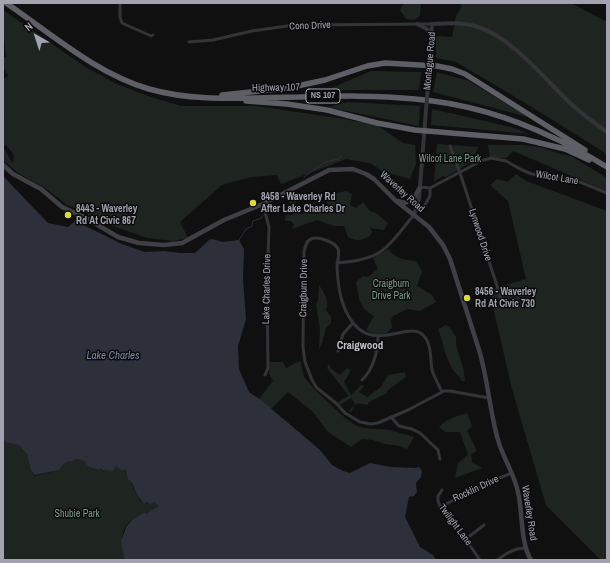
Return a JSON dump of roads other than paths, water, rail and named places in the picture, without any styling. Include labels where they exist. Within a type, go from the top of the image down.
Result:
[{"type":"highway","name":"Highway 107","points":[[6,3],[102,69],[148,89],[186,97],[363,96],[416,99],[468,108],[509,120],[562,142],[607,167]]},
{"type":"highway","points":[[186,97],[224,95],[288,88],[326,80],[367,66],[385,63],[430,65],[452,68],[465,74],[607,167]]},
{"type":"highway","points":[[218,98],[287,104],[327,110],[377,123],[415,130],[523,139],[565,149],[607,167]]},
{"type":"main road","name":"Waverley Road","points":[[3,165],[13,174],[41,189],[68,210],[86,218],[118,237],[140,243],[164,245],[182,243],[224,220],[263,204],[329,170],[353,169],[374,179],[396,201],[429,227],[443,245],[450,259],[480,353],[499,442],[516,483],[526,548],[531,560]]},
{"type":"main road","points":[[396,201],[404,203],[413,200],[419,188]]},
{"type":"street","points":[[120,3],[120,17],[122,23],[151,36],[153,35]]},
{"type":"street","name":"Montague Road","points":[[414,215],[418,202],[432,40],[432,24],[458,23],[471,25],[484,29],[500,37],[520,53],[579,111],[607,132]]},
{"type":"street","points":[[417,24],[427,29],[432,40]]},
{"type":"street","name":"Cono Drive","points":[[189,42],[213,40],[252,31],[294,25],[432,24]]},
{"type":"street","name":"Lynwood Drive","points":[[450,146],[501,298]]},
{"type":"street","name":"Wilcot Lane","points":[[430,188],[487,159],[500,159],[526,172],[545,177],[580,182],[607,193]]},
{"type":"street","points":[[419,188],[430,188],[430,196],[422,210]]},
{"type":"street","name":"Lake Charles Drive","points":[[263,204],[268,227],[268,370],[265,375]]},
{"type":"street","points":[[337,263],[369,257],[380,252],[390,244],[414,215]]},
{"type":"street","name":"Craigburn Drive","points":[[378,337],[368,334],[353,323],[346,311],[338,283],[338,249],[333,243],[312,238],[308,241],[304,252],[303,347],[309,375],[318,388],[352,418],[360,422],[374,424],[408,410],[442,392]]},
{"type":"street","points":[[338,351],[343,334],[353,323]]},
{"type":"street","points":[[362,380],[374,360],[378,337],[391,336],[412,331],[421,334],[424,337],[432,357],[432,370],[442,392],[450,391],[489,398]]},
{"type":"street","points":[[391,417],[399,426],[412,429],[420,433],[438,450],[440,459]]},
{"type":"street","name":"Rocklin Drive","points":[[440,507],[494,480],[512,473]]},
{"type":"street","name":"Twilight Lane","points":[[442,490],[438,498],[440,507],[466,539],[480,560]]},
{"type":"street","points":[[466,539],[484,525]]},
{"type":"street","points":[[497,560],[513,550],[518,548],[526,548]]},
{"type":"water","name":"Lake Charles","points":[[3,176],[48,223],[68,227],[75,221],[122,244],[145,252],[164,251],[195,253],[212,239],[223,242],[239,240],[244,249],[243,279],[246,319],[238,346],[239,369],[249,392],[261,400],[320,450],[332,465],[343,471],[350,473],[370,463],[391,467],[419,467],[422,471],[421,477],[416,483],[417,492],[414,496],[409,497],[405,517],[420,547],[433,555],[436,560],[125,560],[121,542],[126,527],[133,519],[144,513],[146,514],[159,506],[154,502],[150,504],[145,502],[145,504],[142,501],[137,495],[130,480],[128,481],[126,470],[122,471],[116,466],[113,471],[102,470],[101,468],[99,470],[88,466],[85,461],[75,459],[74,461],[66,462],[59,470],[35,475],[31,471],[28,455],[19,445],[7,443],[3,440]]},
{"type":"waterway","points":[[304,177],[325,162],[339,159],[342,155]]},
{"type":"waterway","points":[[239,240],[246,229],[252,226],[253,221],[264,215]]},
{"type":"place","name":"8458 - Waverley Rd After Lake Charles Dr","points":[[253,203]]},
{"type":"place","name":"8443 - Waverley Rd At Civic 867","points":[[68,215]]},
{"type":"place","name":"8456 - Waverley Rd At Civic 730","points":[[467,298]]},
{"type":"district","name":"Craigwood","points":[[360,346]]},
{"type":"park label","name":"Wilcot Lane Park","points":[[450,159]]},
{"type":"park label","name":"Craigburn Drive Park","points":[[391,290]]},
{"type":"park label","name":"Shubie Park","points":[[77,514]]}]
